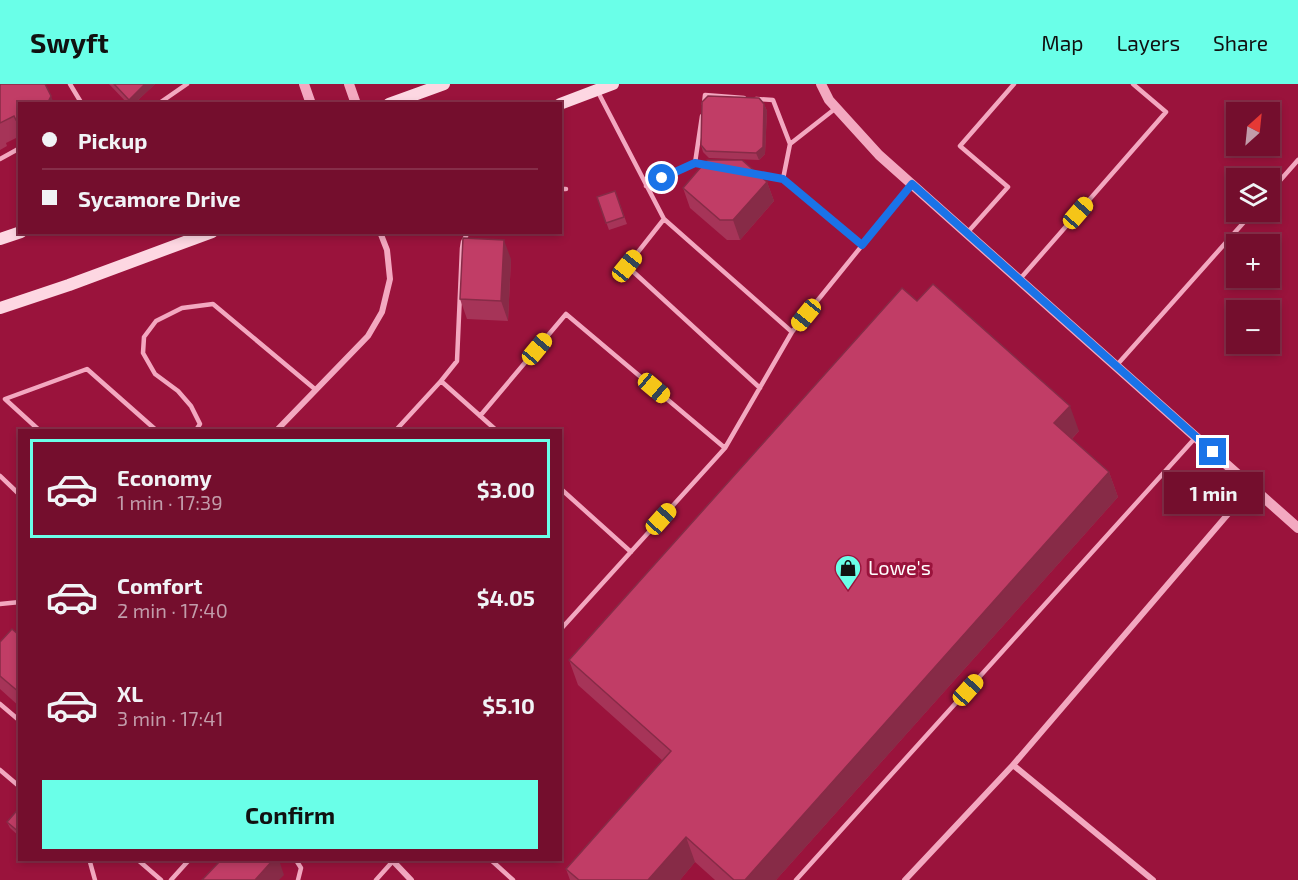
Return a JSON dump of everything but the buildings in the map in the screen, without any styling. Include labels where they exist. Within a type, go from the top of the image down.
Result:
[{"type":"main road","points":[[394,102],[444,84]]},
{"type":"main road","points":[[562,103],[613,84]]},
{"type":"main road","points":[[0,239],[18,233]]},
{"type":"main road","points":[[0,308],[207,234]]},
{"type":"street","points":[[304,84],[311,102]]},
{"type":"street","points":[[349,84],[355,102]]},
{"type":"street","points":[[821,84],[829,100],[879,155],[1298,528]]},
{"type":"street","points":[[281,429],[368,336],[382,312],[390,279],[387,250],[381,234]]},
{"type":"street","points":[[904,880],[1013,765],[1252,486]]},
{"type":"street","points":[[1013,765],[1153,880]]},
{"type":"street","points":[[394,861],[411,880]]},
{"type":"lane","points":[[70,84],[81,102]]},
{"type":"lane","points":[[161,102],[187,84]]},
{"type":"lane","points":[[967,233],[1008,187],[960,146],[1014,84]]},
{"type":"lane","points":[[1019,280],[1166,112],[1133,84]]},
{"type":"lane","points":[[597,90],[664,219],[792,332]]},
{"type":"lane","points":[[695,163],[705,95],[773,100],[790,144],[783,179]]},
{"type":"lane","points":[[790,144],[836,108]]},
{"type":"lane","points":[[0,159],[18,149]]},
{"type":"lane","points":[[1280,180],[1298,160]]},
{"type":"lane","points":[[646,186],[695,163],[717,167]]},
{"type":"lane","points":[[750,173],[783,179],[862,245]]},
{"type":"lane","points":[[562,628],[725,448],[792,332],[912,184]]},
{"type":"lane","points":[[664,219],[627,266],[760,387]]},
{"type":"lane","points":[[1116,366],[1244,222]]},
{"type":"lane","points":[[397,429],[457,362],[462,248],[467,234]]},
{"type":"lane","points":[[197,429],[200,424],[191,406],[178,391],[155,374],[143,353],[144,337],[156,321],[182,308],[213,304],[316,390]]},
{"type":"lane","points":[[480,416],[566,314],[725,448]]},
{"type":"lane","points":[[38,429],[5,399],[87,369],[155,429]]},
{"type":"lane","points":[[441,381],[495,429]]},
{"type":"lane","points":[[796,880],[1196,437]]},
{"type":"lane","points":[[0,476],[18,493]]},
{"type":"lane","points":[[562,490],[631,552]]},
{"type":"lane","points":[[0,604],[18,602]]},
{"type":"lane","points":[[0,704],[18,719]]},
{"type":"lane","points":[[0,770],[18,785]]},
{"type":"lane","points":[[91,861],[95,880]]},
{"type":"lane","points":[[139,861],[161,880]]},
{"type":"lane","points":[[171,880],[188,861]]},
{"type":"lane","points":[[297,861],[301,868],[298,880]]},
{"type":"lane","points":[[376,880],[392,861]]},
{"type":"lane","points":[[492,861],[513,880]]},
{"type":"place","name":"Lowe's","points":[[848,591]]},
{"type":"route","points":[[662,178],[695,163],[783,179],[862,245],[912,184],[1213,452]]}]
